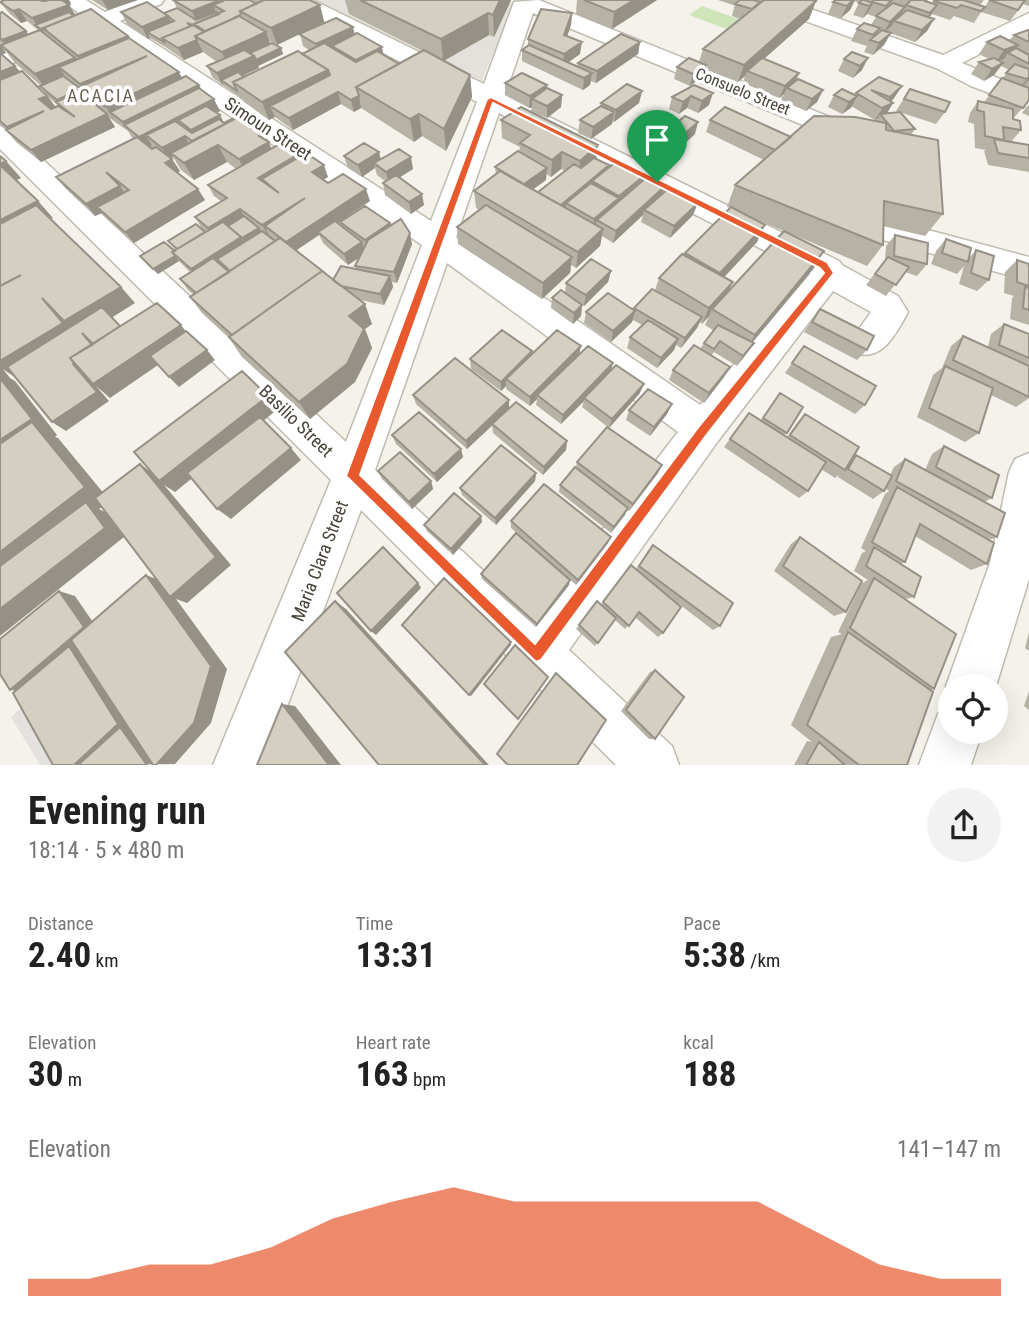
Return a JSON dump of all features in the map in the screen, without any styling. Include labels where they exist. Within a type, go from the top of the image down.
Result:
[{"type":"street","name":"Simoun Street","points":[[72,0],[439,241],[704,429]]},
{"type":"street","points":[[0,61],[154,0]]},
{"type":"street","points":[[297,0],[829,271],[886,305],[891,312],[867,343]]},
{"type":"street","points":[[765,0],[944,63],[980,81],[1029,100]]},
{"type":"street","name":"Maria Clara Street","points":[[239,765],[353,476],[491,99],[524,1]]},
{"type":"street","name":"Consuelo Street","points":[[524,1],[848,134]]},
{"type":"street","points":[[974,23],[1017,29]]},
{"type":"street","points":[[944,63],[1017,29]]},
{"type":"street","name":"Basilio Street","points":[[0,134],[536,655],[653,765]]},
{"type":"street","points":[[887,230],[1029,268]]},
{"type":"street","points":[[536,655],[704,429],[829,271]]},
{"type":"street","points":[[976,674],[1020,568],[1029,472]]},
{"type":"street","points":[[945,765],[952,744]]},
{"type":"shaded area","points":[[317,0],[504,0],[514,4],[481,83]]},
{"type":"shaded area","points":[[31,699],[72,765],[40,765],[11,717]]},
{"type":"green space","points":[[702,6],[741,20],[729,30],[689,15]]},
{"type":"building","points":[[62,0],[69,5],[32,18],[19,9],[13,11],[0,2]]},
{"type":"building","points":[[173,0],[220,0],[192,11]]},
{"type":"building","points":[[225,0],[250,0],[256,4],[240,11],[241,14],[235,18],[205,31],[194,24],[224,11],[213,5]]},
{"type":"building","points":[[264,0],[310,0],[320,5],[271,28],[240,11]]},
{"type":"building","points":[[360,0],[500,0],[493,15],[488,13],[441,39]]},
{"type":"building","points":[[584,0],[634,0],[614,12]]},
{"type":"building","points":[[740,0],[760,2],[752,9],[735,4]]},
{"type":"building","points":[[764,0],[816,1],[744,65],[703,49]]},
{"type":"building","points":[[853,0],[847,6],[833,2]]},
{"type":"building","points":[[862,0],[873,3],[869,6],[859,3]]},
{"type":"building","points":[[911,0],[926,0],[937,5],[930,13],[906,5]]},
{"type":"building","points":[[935,0],[963,0],[985,7],[981,11],[961,5],[957,8]]},
{"type":"building","points":[[989,0],[1025,0],[1018,10]]},
{"type":"building","points":[[891,1],[886,6],[872,2]]},
{"type":"building","points":[[147,2],[168,16],[142,27],[121,12]]},
{"type":"building","points":[[893,3],[905,7],[890,22],[876,16]]},
{"type":"building","points":[[177,8],[196,20],[216,12],[219,14],[194,24],[196,26],[187,23],[191,26],[162,38],[164,42],[147,32],[174,21],[164,13]]},
{"type":"building","points":[[91,9],[128,36],[78,56],[43,28]]},
{"type":"building","points":[[541,9],[572,13],[564,35],[582,42],[564,54],[528,39]]},
{"type":"building","points":[[907,10],[934,19],[922,30],[894,21]]},
{"type":"building","points":[[2,12],[26,31],[2,40]]},
{"type":"building","points":[[69,12],[74,16],[43,28],[45,29],[35,25]]},
{"type":"building","points":[[239,16],[266,32],[222,52],[195,36]]},
{"type":"building","points":[[336,18],[353,27],[316,44],[299,34]]},
{"type":"building","points":[[864,23],[880,28],[873,35],[857,29]]},
{"type":"building","points":[[193,25],[204,32],[195,36],[197,40],[178,48],[162,38]]},
{"type":"building","points":[[40,30],[75,58],[35,74],[1,45]]},
{"type":"building","points":[[882,30],[891,33],[879,43],[870,40]]},
{"type":"building","points":[[1029,30],[1029,42],[1014,35]]},
{"type":"building","points":[[357,33],[382,47],[356,60],[332,46]]},
{"type":"building","points":[[621,34],[640,42],[597,71],[578,63]]},
{"type":"building","points":[[1000,36],[1018,45],[1004,50],[987,42]]},
{"type":"building","points":[[129,38],[179,72],[106,107],[80,87],[147,56],[80,84],[59,67]]},
{"type":"building","points":[[272,43],[281,48],[256,60],[250,53]]},
{"type":"building","points":[[324,43],[356,62],[377,51],[399,64],[356,87],[359,96],[351,100],[338,92],[289,118],[270,106],[330,75],[328,70],[302,54]]},
{"type":"building","points":[[529,45],[592,73],[584,78],[522,50]]},
{"type":"building","points":[[1016,48],[1029,55],[1029,64],[1008,53]]},
{"type":"building","points":[[244,50],[254,56],[217,73],[207,66]]},
{"type":"building","points":[[424,50],[470,75],[444,129],[419,114],[410,119],[356,87]]},
{"type":"building","points":[[298,51],[328,70],[262,102],[233,82]]},
{"type":"building","points":[[852,52],[868,58],[860,66],[844,59]]},
{"type":"building","points":[[0,53],[15,66],[0,72]]},
{"type":"building","points":[[689,58],[706,65],[693,74],[677,67]]},
{"type":"building","points":[[762,58],[799,73],[785,86],[747,71]]},
{"type":"building","points":[[994,58],[1003,63],[992,69],[979,62]]},
{"type":"building","points":[[1015,64],[1029,69],[1027,79],[1006,73]]},
{"type":"building","points":[[22,71],[47,96],[39,99],[51,109],[58,106],[75,117],[56,102],[79,91],[107,114],[31,150],[6,130],[44,111],[7,127],[0,121],[0,80]]},
{"type":"building","points":[[238,72],[244,77],[233,82],[237,91],[221,80]]},
{"type":"building","points":[[522,73],[547,85],[530,96],[505,83]]},
{"type":"building","points":[[63,76],[81,89],[57,100],[40,86]]},
{"type":"building","points":[[186,76],[199,85],[123,122],[110,112]]},
{"type":"building","points":[[879,77],[902,86],[890,97],[871,90],[893,103],[882,108],[856,93]]},
{"type":"building","points":[[1002,78],[1029,88],[1029,100],[1023,108],[989,95]]},
{"type":"building","points":[[798,79],[823,90],[812,99],[787,88]]},
{"type":"building","points":[[627,84],[642,91],[616,110],[601,103]]},
{"type":"building","points":[[694,85],[713,93],[702,101],[691,96],[683,102],[672,97]]},
{"type":"building","points":[[199,88],[214,99],[139,137],[124,125]]},
{"type":"building","points":[[547,88],[562,95],[547,106],[532,99]]},
{"type":"building","points":[[842,89],[857,96],[849,102],[834,95]]},
{"type":"building","points":[[910,89],[950,102],[945,112],[904,99]]},
{"type":"building","points":[[978,101],[1013,109],[1013,119],[1020,121],[1021,130],[1003,127],[1004,140],[985,136],[984,112],[977,110]]},
{"type":"building","points":[[206,106],[220,115],[191,130],[178,120]]},
{"type":"building","points":[[601,106],[614,112],[593,127],[580,120]]},
{"type":"building","points":[[521,107],[598,145],[580,161],[562,152],[552,160],[520,143],[530,135],[501,120]]},
{"type":"building","points":[[725,107],[791,137],[775,150],[710,120]]},
{"type":"building","points":[[900,112],[915,129],[894,131],[880,114]]},
{"type":"building","points":[[242,114],[254,121],[251,123],[240,116],[224,123]]},
{"type":"building","points":[[240,116],[265,133],[259,136],[269,142],[239,159],[218,145],[184,163],[171,153]]},
{"type":"building","points":[[685,116],[698,122],[674,143],[660,137]]},
{"type":"building","points":[[814,116],[855,117],[886,123],[886,130],[938,140],[943,214],[884,201],[883,245],[735,185]]},
{"type":"building","points":[[219,119],[225,124],[192,141],[185,136],[162,148],[146,135],[175,121],[192,133]]},
{"type":"building","points":[[137,137],[152,149],[156,147],[172,159],[165,163],[198,189],[125,232],[97,207],[129,190],[106,172],[120,186],[86,204],[56,177]]},
{"type":"building","points":[[994,139],[1029,145],[1029,158],[998,153]]},
{"type":"building","points":[[285,141],[302,152],[258,178],[279,193],[262,179],[306,153],[324,165],[312,172],[328,183],[343,174],[366,189],[286,242],[265,226],[305,198],[262,225],[240,209],[208,228],[195,217],[227,198],[208,185]]},
{"type":"building","points":[[364,143],[379,152],[358,165],[344,156]]},
{"type":"building","points":[[399,149],[411,157],[386,172],[374,163]]},
{"type":"building","points":[[518,151],[547,168],[524,184],[495,167]]},
{"type":"building","points":[[594,158],[609,165],[561,205],[538,192],[574,164],[581,168]]},
{"type":"building","points":[[617,161],[644,176],[619,196],[592,181]]},
{"type":"building","points":[[0,167],[38,201],[0,220]]},
{"type":"building","points":[[500,171],[603,229],[578,252],[474,191]]},
{"type":"building","points":[[396,175],[422,194],[409,202],[383,183]]},
{"type":"building","points":[[647,177],[665,186],[616,231],[597,220]]},
{"type":"building","points":[[591,183],[619,198],[594,219],[566,203]]},
{"type":"building","points":[[669,188],[698,203],[674,226],[644,210]]},
{"type":"building","points":[[36,205],[121,287],[64,321],[42,298],[63,323],[0,361],[0,224]]},
{"type":"building","points":[[486,205],[572,257],[543,283],[457,227]]},
{"type":"building","points":[[365,206],[390,223],[365,240],[340,222]]},
{"type":"building","points":[[731,207],[765,225],[720,273],[685,253]]},
{"type":"building","points":[[244,216],[259,228],[242,238],[228,226]]},
{"type":"building","points":[[401,219],[410,233],[394,272],[355,266],[368,240]]},
{"type":"building","points":[[335,221],[362,242],[344,254],[318,232]]},
{"type":"building","points":[[223,222],[241,237],[191,269],[172,252]]},
{"type":"building","points":[[196,224],[205,232],[177,249],[168,241]]},
{"type":"building","points":[[262,231],[275,241],[230,271],[217,259]]},
{"type":"building","points":[[784,231],[824,251],[755,335],[712,309]]},
{"type":"building","points":[[895,235],[928,243],[927,264],[894,256]]},
{"type":"building","points":[[280,238],[325,273],[322,271],[232,335],[190,297]]},
{"type":"building","points":[[946,239],[971,248],[968,262],[942,253]]},
{"type":"building","points":[[164,242],[175,251],[172,252],[175,256],[153,269],[140,256]]},
{"type":"building","points":[[976,250],[994,256],[989,280],[971,273]]},
{"type":"building","points":[[682,254],[733,282],[709,308],[659,278]]},
{"type":"building","points":[[888,257],[909,267],[896,285],[875,274]]},
{"type":"building","points":[[213,258],[229,272],[196,293],[180,279]]},
{"type":"building","points":[[591,259],[611,271],[586,295],[566,283]]},
{"type":"building","points":[[1017,260],[1029,264],[1029,286],[1017,282]]},
{"type":"building","points":[[341,266],[390,276],[380,294],[341,286],[333,280]]},
{"type":"building","points":[[322,271],[365,304],[349,316],[364,329],[347,364],[299,402],[229,337]]},
{"type":"building","points":[[1025,287],[1029,288],[1029,310],[1023,308]]},
{"type":"building","points":[[652,289],[702,317],[685,338],[634,308]]},
{"type":"building","points":[[561,290],[582,305],[574,313],[552,298]]},
{"type":"building","points":[[608,293],[635,311],[613,331],[586,312]]},
{"type":"building","points":[[157,303],[181,325],[93,384],[70,358]]},
{"type":"building","points":[[102,307],[120,326],[93,344],[82,333],[92,345],[70,358],[97,392],[52,422],[7,367]]},
{"type":"building","points":[[820,309],[874,336],[867,350],[812,322]]},
{"type":"building","points":[[648,320],[678,339],[661,358],[630,337]]},
{"type":"building","points":[[1004,324],[1029,334],[1029,358],[999,345]]},
{"type":"building","points":[[718,325],[754,343],[743,356],[720,341],[714,349],[704,343]]},
{"type":"building","points":[[502,330],[532,351],[501,382],[470,359]]},
{"type":"building","points":[[557,330],[581,346],[530,397],[506,379]]},
{"type":"building","points":[[186,331],[207,350],[169,377],[150,356]]},
{"type":"building","points":[[963,336],[1029,366],[1029,397],[953,360]]},
{"type":"building","points":[[694,345],[730,367],[709,393],[673,370]]},
{"type":"building","points":[[588,346],[613,363],[563,415],[537,395]]},
{"type":"building","points":[[804,346],[876,386],[865,405],[792,363]]},
{"type":"building","points":[[455,358],[509,400],[466,441],[413,395]]},
{"type":"building","points":[[616,365],[644,384],[612,419],[584,398]]},
{"type":"building","points":[[945,366],[993,388],[979,433],[929,408]]},
{"type":"building","points":[[242,371],[268,396],[159,481],[134,452]]},
{"type":"building","points":[[0,378],[32,419],[0,440]]},
{"type":"building","points":[[648,389],[672,404],[654,427],[629,410]]},
{"type":"building","points":[[780,393],[803,407],[787,433],[763,418]]},
{"type":"building","points":[[516,402],[567,441],[544,467],[492,424]]},
{"type":"building","points":[[419,412],[461,449],[434,474],[392,435]]},
{"type":"building","points":[[749,413],[826,462],[808,491],[730,439]]},
{"type":"building","points":[[805,414],[859,447],[845,470],[790,435]]},
{"type":"building","points":[[260,417],[291,448],[217,509],[187,473]]},
{"type":"building","points":[[32,422],[85,487],[0,552],[0,444]]},
{"type":"building","points":[[607,427],[662,465],[633,504],[577,462]]},
{"type":"building","points":[[501,445],[536,473],[495,518],[460,488]]},
{"type":"building","points":[[944,446],[999,475],[992,498],[936,467]]},
{"type":"building","points":[[400,452],[431,481],[409,502],[378,471]]},
{"type":"building","points":[[856,455],[892,476],[884,491],[848,469]]},
{"type":"building","points":[[905,459],[1005,513],[997,537],[896,481]]},
{"type":"building","points":[[140,464],[216,557],[170,597],[95,498]]},
{"type":"building","points":[[575,467],[628,508],[614,527],[560,485]]},
{"type":"building","points":[[544,484],[611,537],[578,580],[511,521]]},
{"type":"building","points":[[897,487],[994,543],[987,564],[920,524],[905,562],[872,542]]},
{"type":"building","points":[[454,493],[481,516],[451,549],[424,525]]},
{"type":"building","points":[[86,502],[105,528],[0,609],[0,566]]},
{"type":"building","points":[[516,533],[570,580],[537,624],[481,574]]},
{"type":"building","points":[[800,537],[862,581],[846,612],[783,566]]},
{"type":"building","points":[[653,545],[733,603],[720,626],[639,566]]},
{"type":"building","points":[[383,547],[418,583],[371,631],[337,593]]},
{"type":"building","points":[[874,547],[921,577],[914,597],[866,566]]},
{"type":"building","points":[[631,565],[681,607],[663,633],[639,612],[629,626],[603,602]]},
{"type":"building","points":[[146,575],[211,666],[194,723],[156,765],[153,765],[71,640]]},
{"type":"building","points":[[444,578],[511,642],[469,695],[402,625]]},
{"type":"building","points":[[874,578],[956,634],[934,689],[850,628]]},
{"type":"building","points":[[59,591],[84,627],[10,690],[0,674],[0,639]]},
{"type":"building","points":[[335,601],[485,765],[379,765],[285,652]]},
{"type":"building","points":[[597,601],[616,618],[598,643],[579,625]]},
{"type":"building","points":[[848,632],[933,692],[907,765],[859,765],[807,725]]},
{"type":"building","points":[[515,645],[548,677],[518,719],[484,684]]},
{"type":"building","points":[[69,646],[118,724],[74,765],[53,765],[13,693]]},
{"type":"building","points":[[655,670],[684,697],[655,739],[626,710]]},
{"type":"building","points":[[556,673],[606,720],[577,765],[508,765],[497,754]]},
{"type":"building","points":[[282,704],[329,765],[257,765]]},
{"type":"building","points":[[120,727],[147,765],[78,765]]},
{"type":"building","points":[[819,742],[845,765],[806,765]]},
{"type":"district","name":"ACACIA","points":[[101,96]]},
{"type":"route","points":[[491,99],[657,182],[824,265],[829,273],[704,429],[536,655],[353,476],[491,99]]}]
